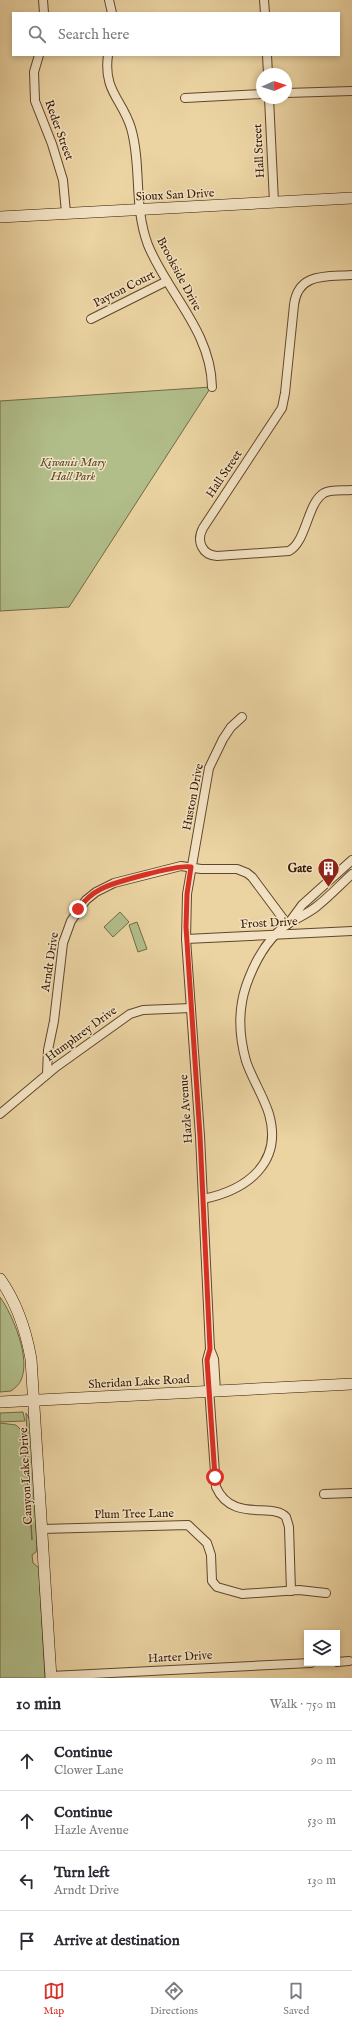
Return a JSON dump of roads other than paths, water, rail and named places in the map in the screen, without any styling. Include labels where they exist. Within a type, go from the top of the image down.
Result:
[{"type":"street","points":[[43,0],[44,12]]},
{"type":"street","points":[[109,0],[112,12]]},
{"type":"street","points":[[264,0],[265,12]]},
{"type":"street","name":"Reder Street","points":[[39,56],[34,72],[35,101],[52,144],[63,180],[66,213]]},
{"type":"street","name":"Brookside Drive","points":[[108,56],[109,86],[130,127],[134,143],[138,210],[149,247],[202,341],[211,372],[212,387]]},
{"type":"street","points":[[267,56],[268,68]]},
{"type":"street","points":[[292,93],[352,91]]},
{"type":"street","points":[[185,98],[256,94]]},
{"type":"street","name":"Hall Street","points":[[269,104],[274,202]]},
{"type":"street","name":"Sioux San Drive","points":[[0,217],[352,198]]},
{"type":"street","name":"Hall Street","points":[[352,275],[312,279],[300,286],[297,290],[294,305],[286,393],[282,408],[203,528],[200,535],[200,545],[207,553],[217,556],[289,551],[297,543],[320,497],[330,491],[352,490]]},
{"type":"street","name":"Payton Court","points":[[92,319],[167,281]]},
{"type":"street","name":"Huston Drive","points":[[191,867],[211,763],[227,733],[242,717]]},
{"type":"street","points":[[203,1199],[220,1194],[246,1182],[261,1169],[269,1155],[272,1138],[270,1122],[266,1106],[246,1060],[241,1038],[240,1018],[243,998],[253,968],[263,950],[302,905],[352,860]]},
{"type":"street","name":"Arndt Drive","points":[[47,1074],[48,1050],[54,1021],[63,943],[68,927],[78,909],[90,895],[108,886],[176,867],[237,869],[247,872],[287,924]]},
{"type":"street","name":"Hazle Avenue","points":[[191,867],[186,907],[186,939],[203,1199],[210,1349],[214,1359],[212,1392],[216,1487],[223,1498],[239,1507],[250,1511],[278,1512],[286,1517],[289,1533],[291,1591]]},
{"type":"street","points":[[287,924],[318,906],[352,874]]},
{"type":"street","name":"Frost Drive","points":[[186,939],[352,931]]},
{"type":"street","name":"Humphrey Drive","points":[[0,1114],[47,1074],[130,1014],[143,1010],[191,1008]]},
{"type":"street","name":"Canyon Lake Drive","points":[[0,1279],[14,1302],[24,1329],[32,1359],[51,1677]]},
{"type":"street","name":"Sheridan Lake Road","points":[[0,1402],[352,1384]]},
{"type":"street","points":[[324,1494],[352,1493]]},
{"type":"street","name":"Plum Tree Lane","points":[[42,1529],[188,1525],[207,1544],[211,1555],[212,1581],[217,1587],[242,1594],[291,1591],[326,1593]]},
{"type":"street","points":[[340,1662],[348,1661]]},
{"type":"street","name":"Harter Drive","points":[[51,1677],[304,1663]]},
{"type":"place","name":"Gate","points":[[328,888]]},
{"type":"park label","name":"Kiwanis Mary Hall Park","points":[[73,469]]}]
